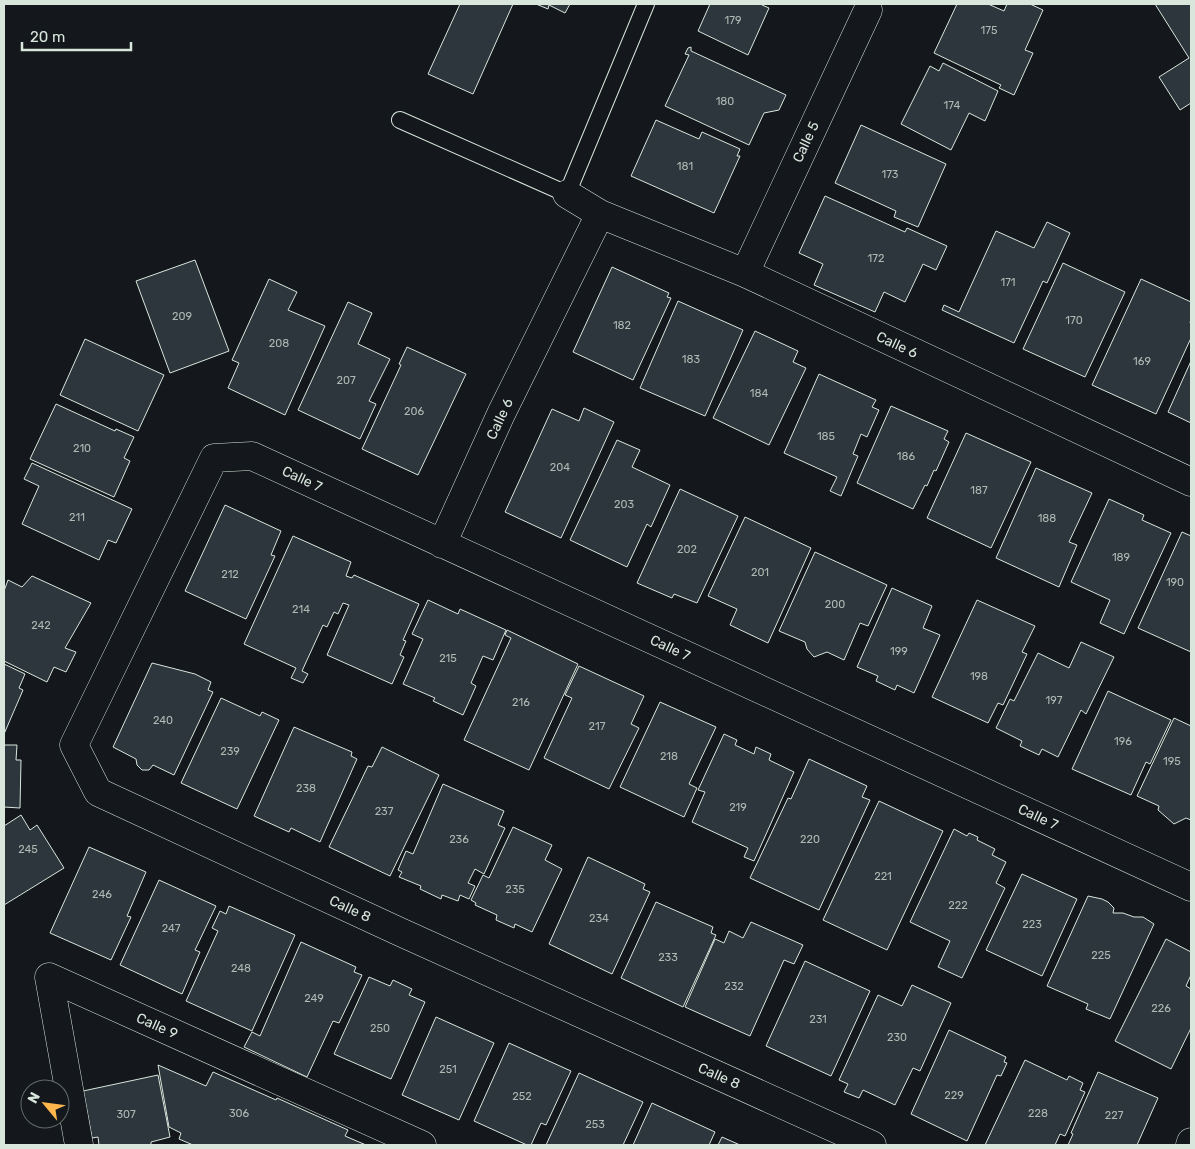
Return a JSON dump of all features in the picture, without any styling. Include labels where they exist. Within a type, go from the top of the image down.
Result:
[{"type":"street","name":"Calle 5","points":[[745,273],[868,10]]},
{"type":"street","name":"Calle 6","points":[[567,194],[600,214],[745,273],[1191,482]]},
{"type":"street","name":"Calle 6","points":[[442,544],[501,414],[600,214]]},
{"type":"street","name":"Calle 7","points":[[181,527],[214,458],[252,456],[1191,888]]},
{"type":"street","name":"Calle 8","points":[[181,527],[74,746],[98,792],[407,935],[872,1145]]},
{"type":"street","name":"Calle 9","points":[[79,1145],[48,977],[422,1145]]},
{"type":"lane","points":[[400,120],[567,194],[646,4]]},
{"type":"building","points":[[460,4],[513,4],[473,94],[428,74]]},
{"type":"building","points":[[536,4],[570,4],[565,13],[549,5],[548,9]]},
{"type":"building","points":[[710,4],[763,4],[769,8],[748,55],[698,31]]},
{"type":"building","points":[[957,4],[988,4],[1004,11],[1007,4],[1030,4],[1043,10],[1025,50],[1033,53],[1014,95],[999,88],[1001,85],[934,53]]},
{"type":"building","points":[[1155,4],[1191,4],[1191,103],[1180,110],[1159,77],[1189,58]]},
{"type":"building","points":[[691,47],[691,51],[786,95],[779,110],[764,113],[749,145],[665,106],[689,55],[685,54],[688,48]]},
{"type":"building","points":[[943,63],[998,91],[985,121],[969,113],[951,150],[901,124],[930,66],[939,71]]},
{"type":"building","points":[[656,120],[699,139],[702,132],[740,149],[737,156],[740,156],[714,213],[631,176]]},
{"type":"building","points":[[861,125],[946,164],[918,227],[894,217],[896,211],[835,183]]},
{"type":"building","points":[[825,196],[905,232],[907,228],[947,246],[936,270],[923,264],[905,302],[884,292],[875,312],[814,285],[823,264],[799,253]]},
{"type":"building","points":[[1047,222],[1070,233],[1047,283],[1043,281],[1014,343],[942,310],[944,305],[959,312],[996,231],[1034,248]]},
{"type":"building","points":[[195,260],[229,351],[170,373],[136,281]]},
{"type":"building","points":[[1063,263],[1125,292],[1085,377],[1023,349]]},
{"type":"building","points":[[612,267],[669,293],[667,297],[671,298],[633,380],[573,352]]},
{"type":"building","points":[[269,279],[297,292],[288,310],[325,326],[285,415],[228,388],[239,363],[232,360]]},
{"type":"building","points":[[1141,279],[1191,302],[1191,338],[1156,414],[1092,385]]},
{"type":"building","points":[[678,301],[743,330],[705,416],[640,388]]},
{"type":"building","points":[[348,302],[372,313],[358,344],[390,359],[369,401],[376,404],[360,439],[298,410]]},
{"type":"building","points":[[755,331],[798,351],[793,362],[806,368],[769,445],[713,418]]},
{"type":"building","points":[[85,339],[164,375],[138,431],[60,395]]},
{"type":"building","points":[[407,347],[466,374],[418,475],[362,449],[401,365],[399,364]]},
{"type":"building","points":[[1191,361],[1191,423],[1168,412]]},
{"type":"building","points":[[819,374],[876,400],[872,407],[879,410],[867,437],[861,434],[853,454],[858,456],[841,496],[830,491],[837,477],[784,453]]},
{"type":"building","points":[[56,404],[115,431],[116,429],[134,437],[124,458],[130,461],[114,497],[30,459]]},
{"type":"building","points":[[891,406],[948,431],[944,439],[949,442],[936,471],[934,470],[913,509],[857,483]]},
{"type":"building","points":[[584,408],[614,422],[561,538],[505,512],[552,409],[579,421]]},
{"type":"building","points":[[966,433],[1031,462],[991,548],[927,518]]},
{"type":"building","points":[[617,440],[640,450],[632,467],[670,485],[651,527],[647,524],[627,567],[570,540]]},
{"type":"building","points":[[32,463],[132,509],[116,543],[108,540],[99,560],[22,524],[39,486],[24,479]]},
{"type":"building","points":[[1036,468],[1092,493],[1069,542],[1077,545],[1059,587],[996,558]]},
{"type":"building","points":[[680,489],[738,516],[697,603],[674,594],[672,598],[637,583]]},
{"type":"building","points":[[1109,499],[1144,515],[1142,520],[1171,533],[1124,634],[1100,623],[1110,600],[1071,582]]},
{"type":"building","points":[[225,505],[281,531],[271,555],[275,556],[246,619],[185,591]]},
{"type":"building","points":[[745,517],[811,548],[768,643],[730,625],[737,609],[708,596]]},
{"type":"building","points":[[1182,532],[1191,536],[1191,652],[1138,628]]},
{"type":"building","points":[[293,536],[351,562],[346,576],[352,578],[354,575],[419,604],[403,640],[406,641],[400,655],[404,657],[392,684],[327,655],[349,605],[343,603],[338,614],[334,612],[327,627],[323,625],[302,671],[308,674],[303,683],[291,678],[296,668],[244,644]]},
{"type":"building","points":[[815,552],[887,585],[868,626],[860,623],[844,660],[827,652],[814,657],[807,649],[805,642],[779,631]]},
{"type":"building","points":[[32,576],[91,603],[65,648],[76,652],[66,672],[54,667],[47,682],[4,661],[4,591],[8,580],[22,587]]},
{"type":"building","points":[[892,588],[932,606],[923,628],[940,635],[914,693],[897,685],[895,690],[876,681],[878,676],[857,667]]},
{"type":"building","points":[[428,600],[458,614],[460,609],[506,630],[493,660],[483,656],[471,683],[476,686],[463,715],[433,701],[435,698],[403,684],[423,639],[412,634]]},
{"type":"building","points":[[977,600],[1035,626],[1022,652],[1027,654],[1003,705],[998,703],[988,723],[932,697]]},
{"type":"building","points":[[507,630],[578,664],[529,770],[464,740],[511,638],[505,635]]},
{"type":"building","points":[[1081,642],[1114,657],[1086,714],[1081,710],[1058,757],[1042,749],[1039,755],[1020,746],[1022,741],[996,728],[1010,699],[1014,701],[1038,653],[1069,668]]},
{"type":"building","points":[[152,663],[195,674],[211,682],[208,690],[213,692],[174,775],[153,765],[149,770],[142,770],[137,765],[136,759],[113,747]]},
{"type":"building","points":[[4,664],[25,674],[19,688],[23,690],[4,734]]},
{"type":"building","points":[[579,666],[644,696],[631,724],[639,728],[609,789],[544,758],[572,698],[565,695]]},
{"type":"building","points":[[1108,691],[1171,720],[1150,764],[1146,762],[1131,795],[1072,769]]},
{"type":"building","points":[[221,698],[260,716],[262,712],[279,720],[237,809],[181,783]]},
{"type":"building","points":[[660,702],[716,727],[689,784],[697,788],[684,817],[620,787]]},
{"type":"building","points":[[1174,718],[1191,726],[1191,820],[1186,818],[1174,824],[1158,810],[1159,806],[1137,796]]},
{"type":"building","points":[[294,727],[352,752],[351,756],[357,759],[320,842],[291,828],[289,832],[254,816]]},
{"type":"building","points":[[724,734],[737,740],[735,745],[754,754],[756,747],[771,754],[769,760],[794,772],[754,861],[744,857],[748,848],[692,822],[705,792],[698,790]]},
{"type":"building","points":[[4,745],[17,745],[16,760],[21,760],[20,808],[4,807]]},
{"type":"building","points":[[382,747],[439,775],[390,876],[329,847],[368,766],[372,767]]},
{"type":"building","points":[[809,759],[867,786],[862,797],[870,800],[819,910],[750,878],[788,798],[791,799]]},
{"type":"building","points":[[443,784],[504,811],[498,825],[505,828],[484,874],[475,869],[468,883],[475,886],[469,899],[460,895],[458,901],[442,895],[441,899],[420,889],[421,886],[399,877],[402,872],[398,870],[406,851],[413,854]]},
{"type":"building","points":[[879,801],[943,831],[887,950],[823,920]]},
{"type":"building","points":[[21,815],[30,830],[37,825],[64,868],[4,905],[4,826]]},
{"type":"building","points":[[513,827],[552,845],[545,860],[562,869],[532,932],[515,924],[514,928],[496,920],[497,915],[475,905],[476,903],[471,900],[483,875],[489,878]]},
{"type":"building","points":[[954,829],[967,836],[969,833],[978,837],[977,840],[995,849],[992,855],[1006,862],[996,883],[1005,888],[962,978],[938,967],[950,941],[910,922]]},
{"type":"building","points":[[89,847],[146,872],[127,916],[131,917],[111,960],[50,933]]},
{"type":"building","points":[[588,857],[645,884],[643,889],[650,892],[612,974],[549,944]]},
{"type":"building","points":[[1022,874],[1077,899],[1042,976],[986,950]]},
{"type":"building","points":[[159,880],[216,906],[195,950],[200,952],[182,994],[120,965]]},
{"type":"building","points":[[1088,896],[1108,902],[1114,908],[1113,913],[1143,917],[1154,924],[1110,1019],[1086,1009],[1088,1004],[1047,986]]},
{"type":"building","points":[[656,902],[713,927],[711,933],[716,935],[683,1007],[621,978]]},
{"type":"building","points":[[229,906],[295,935],[252,1031],[186,1001],[218,931],[212,928],[220,911],[226,914]]},
{"type":"building","points":[[751,922],[803,945],[794,964],[784,960],[750,1036],[685,1007],[715,939],[724,943],[729,931],[743,938]]},
{"type":"building","points":[[1166,939],[1191,952],[1191,975],[1186,986],[1191,989],[1191,1028],[1171,1069],[1115,1041]]},
{"type":"building","points":[[301,942],[356,967],[354,972],[362,975],[339,1023],[333,1021],[307,1077],[244,1047],[252,1032],[260,1036]]},
{"type":"building","points":[[805,961],[870,991],[831,1076],[766,1046]]},
{"type":"building","points":[[369,977],[390,986],[393,980],[412,989],[409,995],[425,1002],[391,1079],[334,1054]]},
{"type":"building","points":[[912,985],[951,1003],[920,1071],[913,1068],[895,1105],[863,1090],[859,1098],[844,1092],[848,1084],[839,1080],[878,995],[902,1006]]},
{"type":"building","points":[[436,1017],[494,1043],[459,1120],[402,1095]]},
{"type":"building","points":[[949,1030],[1006,1057],[1004,1062],[1007,1063],[1001,1076],[997,1075],[967,1141],[911,1114]]},
{"type":"building","points":[[509,1043],[571,1071],[546,1125],[541,1123],[531,1145],[527,1145],[474,1121]]},
{"type":"building","points":[[1025,1060],[1067,1080],[1069,1076],[1083,1083],[1080,1090],[1085,1092],[1065,1136],[1060,1134],[1055,1145],[985,1145]]},
{"type":"building","points":[[158,1065],[206,1086],[213,1072],[348,1130],[345,1136],[366,1145],[193,1145],[179,1139],[181,1133],[169,1127]]},
{"type":"building","points":[[1098,1072],[1158,1098],[1137,1145],[1068,1145],[1073,1134],[1071,1133]]},
{"type":"building","points":[[579,1073],[643,1102],[623,1145],[546,1145]]},
{"type":"building","points":[[158,1075],[170,1137],[151,1142],[151,1145],[99,1145],[98,1137],[92,1138],[83,1091]]},
{"type":"building","points":[[652,1103],[715,1132],[709,1145],[633,1145]]},
{"type":"building","points":[[722,1137],[740,1145],[718,1145]]}]
